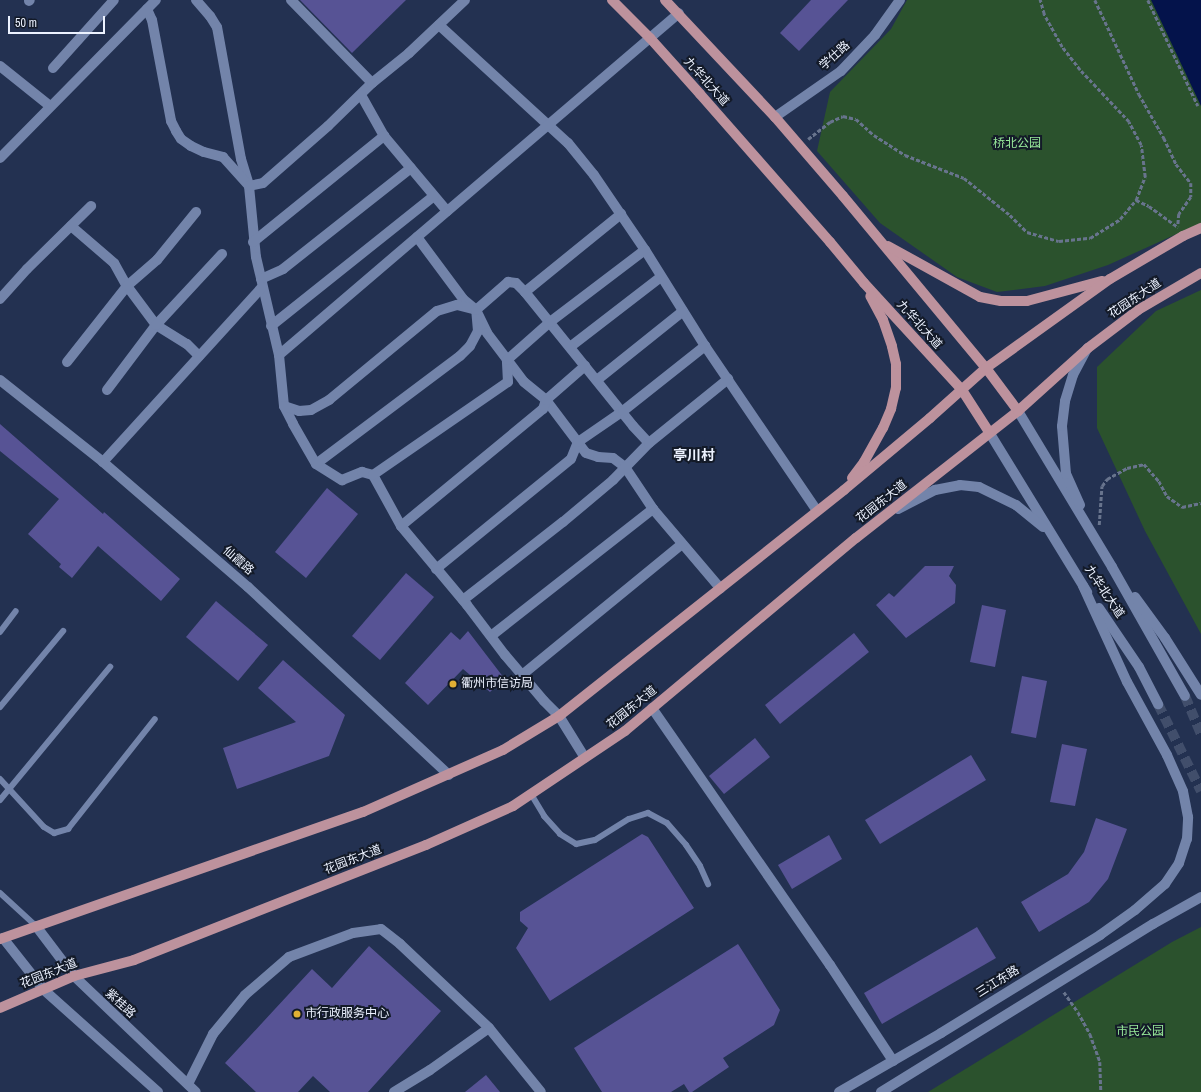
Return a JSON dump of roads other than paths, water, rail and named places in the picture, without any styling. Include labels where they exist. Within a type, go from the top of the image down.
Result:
[{"type":"main road","name":"九华北大道","points":[[612,0],[650,38],[830,242],[864,284],[962,390],[989,432]]},
{"type":"main road","name":"九华北大道","points":[[666,0],[775,117],[799,145],[986,368],[1018,411]]},
{"type":"main road","points":[[1,939],[363,812],[503,750],[558,716],[844,490],[986,368],[1110,279],[1181,231],[1201,228]]},
{"type":"main road","points":[[882,243],[980,297],[1001,301],[1033,300],[1110,279]]},
{"type":"main road","name":"花园东大道","points":[[0,1008],[74,976],[134,960],[426,845],[513,806],[626,731],[856,538],[989,432],[1018,411],[1088,348],[1138,310],[1201,273]]},
{"type":"main road","points":[[844,490],[864,462],[883,428],[891,409],[896,388],[896,364],[892,346],[883,320],[864,284]]},
{"type":"street","points":[[53,68],[114,0]]},
{"type":"street","points":[[0,158],[156,0]]},
{"type":"street","points":[[196,0],[210,16],[217,27],[241,159],[249,186],[253,242],[261,283],[279,355],[284,406],[316,464],[342,480],[362,472],[373,475],[401,526],[463,600],[522,675],[558,716],[585,758]]},
{"type":"street","points":[[291,0],[372,82]]},
{"type":"street","points":[[249,186],[263,183],[361,95],[372,82],[409,53],[466,0]]},
{"type":"street","name":"学仕路","points":[[775,117],[841,71],[875,35],[900,0]]},
{"type":"street","points":[[147,10],[152,20],[171,121],[181,139],[204,152],[223,157],[232,164],[249,186]]},
{"type":"street","points":[[279,355],[679,13]]},
{"type":"street","points":[[439,25],[547,126],[568,143],[594,175],[645,250],[705,346],[817,511]]},
{"type":"street","points":[[0,68],[50,106]]},
{"type":"street","points":[[361,95],[384,136],[447,211]]},
{"type":"street","points":[[253,242],[384,136]]},
{"type":"street","points":[[103,462],[199,356],[261,283],[282,269],[411,168]]},
{"type":"street","points":[[271,326],[434,196]]},
{"type":"street","points":[[0,299],[27,269],[91,206]]},
{"type":"street","points":[[67,362],[127,286],[157,260],[196,212]]},
{"type":"street","points":[[525,292],[621,214]]},
{"type":"street","points":[[71,226],[114,263],[127,286],[156,325],[187,344],[199,356]]},
{"type":"street","points":[[417,237],[463,299],[476,310],[487,333],[524,382],[546,400],[586,453],[598,458],[613,458],[625,467],[653,509],[720,588]]},
{"type":"street","points":[[507,360],[550,322],[645,250]]},
{"type":"street","points":[[107,390],[156,325],[222,254]]},
{"type":"street","points":[[570,347],[661,277]]},
{"type":"street","points":[[476,310],[508,282],[516,284],[525,292],[649,443]]},
{"type":"street","points":[[284,406],[299,411],[311,410],[329,400],[437,311],[457,305],[476,310]]},
{"type":"street","points":[[316,464],[460,356],[470,346],[478,331],[476,310]]},
{"type":"street","points":[[597,380],[684,311]]},
{"type":"street","points":[[436,569],[571,459],[578,442],[623,411],[705,346]]},
{"type":"street","points":[[1088,348],[1073,376],[1067,395],[1062,426],[1066,474],[1098,545]]},
{"type":"street","points":[[373,475],[508,382],[507,360]]},
{"type":"street","points":[[401,526],[543,409],[546,400],[585,366]]},
{"type":"street","points":[[463,600],[563,522],[625,467],[649,443],[728,379]]},
{"type":"street","name":"仙霞路","points":[[0,380],[103,462],[248,586],[449,775]]},
{"type":"street","name":"九华北大道","points":[[1018,411],[1112,566],[1185,696]]},
{"type":"street","name":"九华北大道","points":[[989,432],[1084,586],[1139,667],[1158,704]]},
{"type":"street","points":[[890,512],[935,490],[960,485],[979,487],[1016,505],[1034,518],[1054,537]]},
{"type":"street","points":[[491,636],[653,509]]},
{"type":"street","points":[[522,675],[682,544]]},
{"type":"street","points":[[1112,566],[1165,638],[1201,695]]},
{"type":"street","name":"三江东路","points":[[839,1092],[893,1061],[1100,935],[1135,910],[1165,884],[1179,863],[1186,839],[1188,816],[1183,791],[1167,755],[1127,682],[1084,586]]},
{"type":"street","points":[[652,708],[830,965],[893,1061]]},
{"type":"street","points":[[881,1092],[1153,924],[1201,897]]},
{"type":"street","name":"紫桂路","points":[[36,926],[74,976],[196,1092]]},
{"type":"street","points":[[188,1084],[213,1034],[245,995],[289,957],[353,932],[381,929],[400,944],[489,1028],[541,1092]]},
{"type":"street","points":[[1,939],[44,990],[158,1092]]},
{"type":"street","points":[[394,1092],[430,1070],[489,1028]]},
{"type":"lane","points":[[0,632],[16,611]]},
{"type":"lane","points":[[0,707],[63,631]]},
{"type":"lane","points":[[0,800],[110,667]]},
{"type":"lane","points":[[0,779],[44,827],[54,833],[68,829],[155,719]]},
{"type":"lane","points":[[531,794],[544,816],[560,834],[576,844],[595,840],[629,819],[648,813],[667,823],[700,866],[708,884]]},
{"type":"lane","points":[[0,893],[36,926]]},
{"type":"tunnel","points":[[1185,696],[1201,734]]},
{"type":"tunnel","points":[[1158,704],[1201,791]]},
{"type":"place","name":"衢州市信访局","points":[[453,684]]},
{"type":"place","name":"市行政服务中心","points":[[297,1014]]},
{"type":"district","name":"亭川村","points":[[694,455]]},
{"type":"park label","name":"桥北公园","points":[[1017,144]]},
{"type":"park label","name":"市民公园","points":[[1140,1032]]}]
